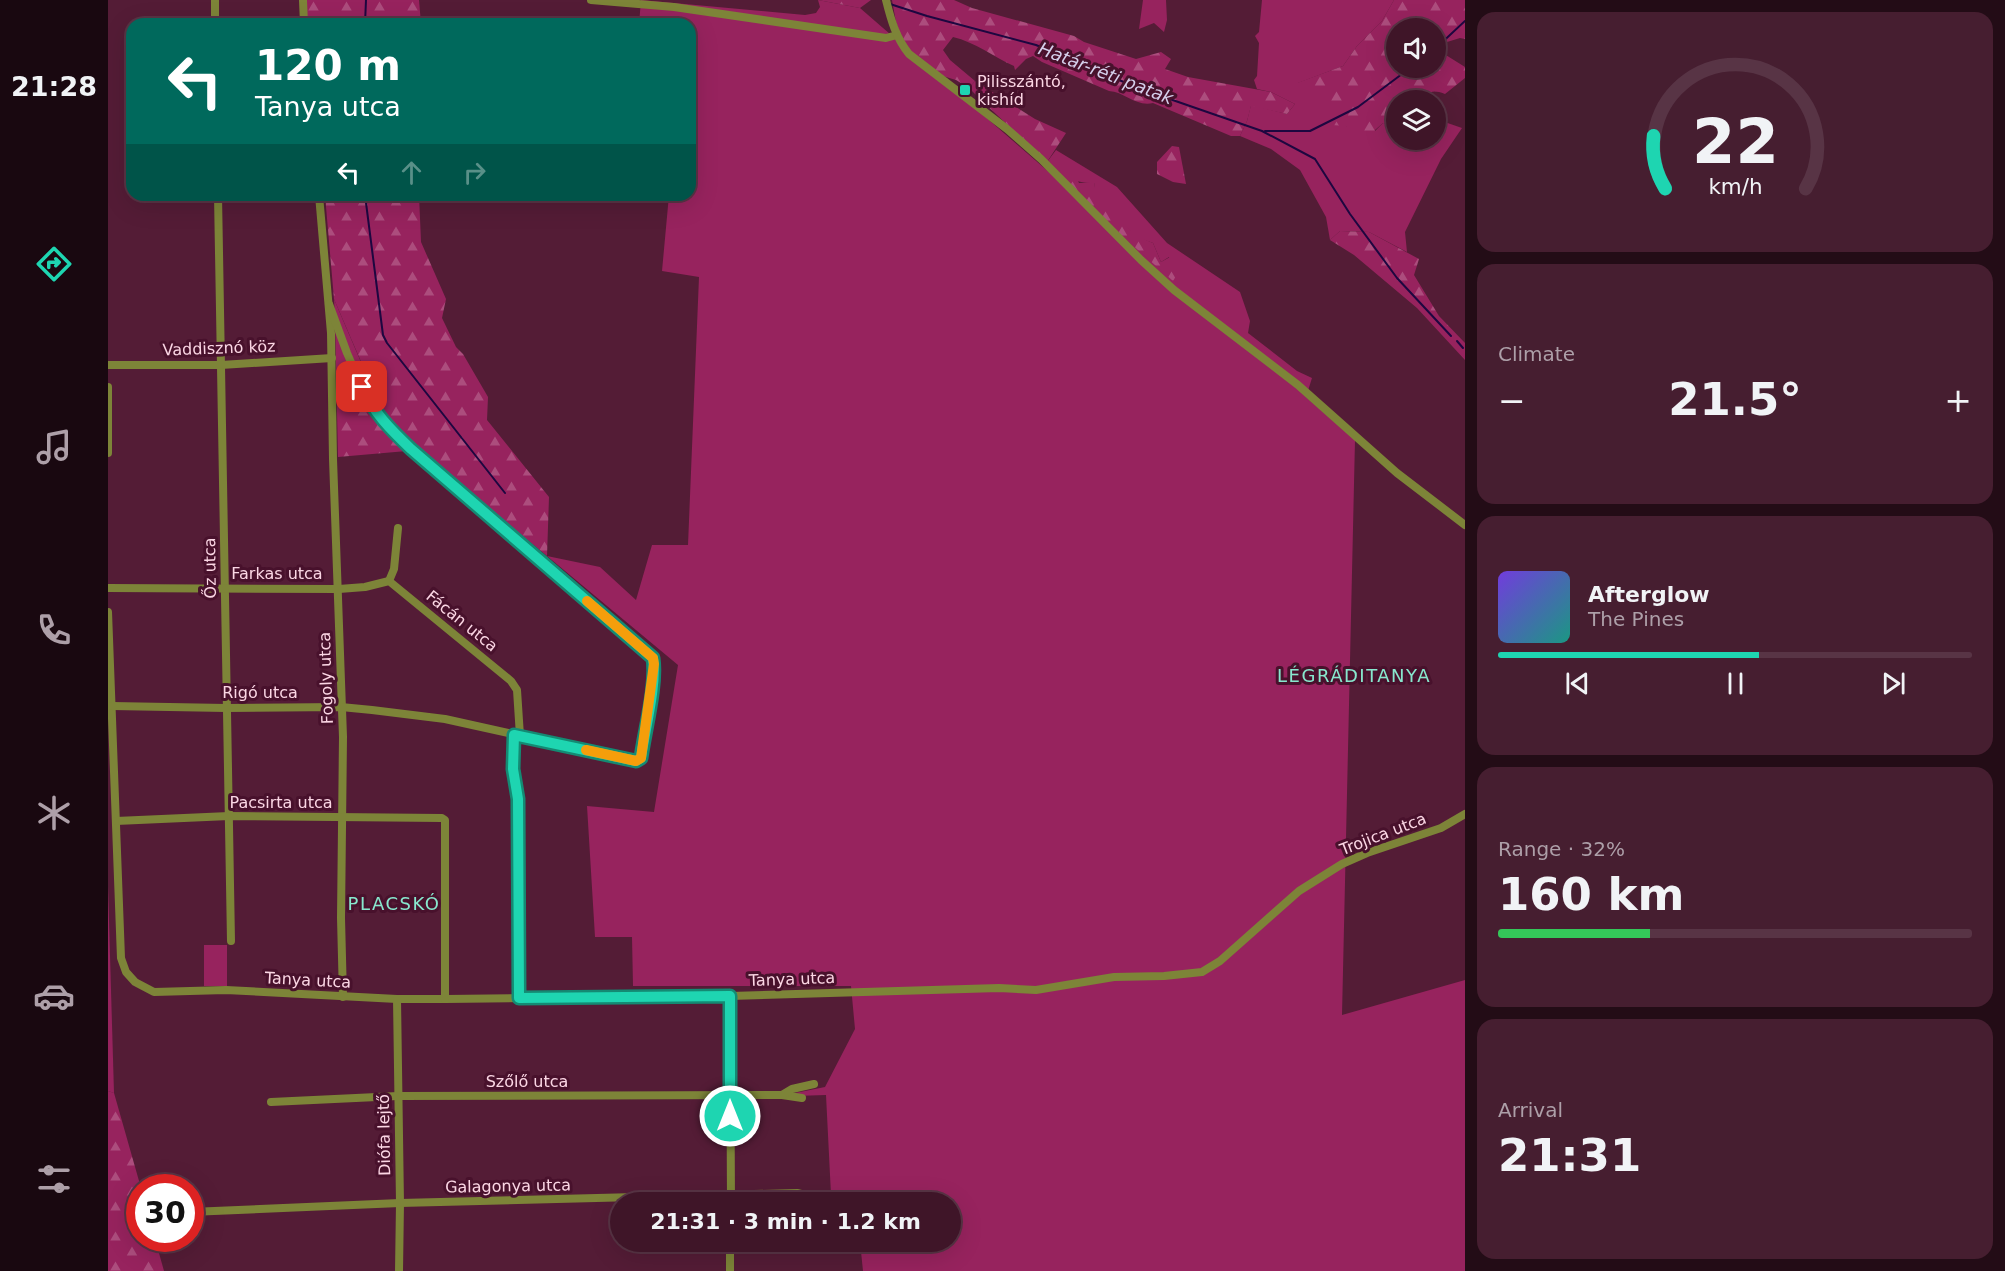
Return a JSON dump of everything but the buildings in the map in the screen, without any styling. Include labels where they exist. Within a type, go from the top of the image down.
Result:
[{"type":"street","points":[[215,0],[215,18]]},
{"type":"street","points":[[303,0],[304,18]]},
{"type":"street","points":[[591,0],[674,7],[886,38],[897,35]]},
{"type":"street","points":[[887,3],[897,35],[909,54],[1007,129],[1041,159],[1166,283],[1298,385],[1397,473],[1465,525]]},
{"type":"street","name":"Őz utca","points":[[218,201],[231,940]]},
{"type":"street","points":[[320,201],[329,304]]},
{"type":"street","name":"Fogoly utca","points":[[329,304],[343,737],[343,997]]},
{"type":"street","name":"Rigó utca","points":[[112,706],[226,708],[341,706],[446,719],[636,761],[641,758],[651,693],[653,658],[387,426],[369,403],[329,304]]},
{"type":"street","name":"Vaddisznó köz","points":[[108,365],[221,366],[332,358]]},
{"type":"street","points":[[108,387],[108,453]]},
{"type":"street","points":[[339,589],[389,581],[394,569],[398,528]]},
{"type":"street","name":"Fácán utca","points":[[389,581],[511,681],[517,690],[517,735],[513,769],[518,799],[519,998]]},
{"type":"street","name":"Farkas utca","points":[[108,588],[339,589]]},
{"type":"street","points":[[108,612],[116,821]]},
{"type":"street","name":"Trojica utca","points":[[1284,905],[1299,891],[1342,864],[1441,828],[1465,814]]},
{"type":"street","name":"Pacsirta utca","points":[[116,821],[229,816],[442,818],[445,820],[445,999]]},
{"type":"street","name":"Tanya utca","points":[[116,821],[121,958],[126,972],[135,982],[154,992],[225,990],[343,997],[445,999],[730,996],[999,988],[1036,990],[1114,977],[1164,976],[1202,972],[1220,961],[1284,905]]},
{"type":"street","points":[[730,996],[731,1192]]},
{"type":"street","name":"Diófa lejtő","points":[[397,999],[399,1271]]},
{"type":"street","name":"Szőlő utca","points":[[782,1095],[792,1089],[814,1084]]},
{"type":"street","name":"Szőlő utca","points":[[271,1102],[398,1096],[782,1095],[801,1098]]},
{"type":"street","name":"Galagonya utca","points":[[204,1211],[400,1203],[610,1201]]},
{"type":"street","points":[[730,1252],[730,1271]]},
{"type":"green space","points":[[306,0],[419,0],[420,18],[307,18]]},
{"type":"green space","points":[[641,0],[805,15],[816,13],[820,7],[818,0],[860,8],[1173,280],[1169,257],[1161,262],[1153,243],[1136,237],[1093,192],[1095,183],[1068,178],[1047,162],[1056,150],[1117,187],[1167,243],[1240,292],[1250,321],[1248,333],[1297,371],[1312,378],[1306,397],[1355,440],[1342,1015],[1465,980],[1465,1271],[863,1271],[861,1252],[961,1252],[961,1192],[831,1192],[826,1095],[795,1096],[790,1094],[825,1087],[855,1029],[851,986],[633,986],[632,937],[595,937],[587,806],[654,812],[678,665],[547,556],[600,567],[636,600],[652,545],[688,545],[699,277],[662,271],[668,201],[696,201],[696,18],[640,18]]},
{"type":"green space","points":[[818,0],[871,0],[860,8]]},
{"type":"green space","points":[[892,0],[954,0],[972,8],[1074,36],[1084,42],[1136,59],[1161,52],[1171,59],[1165,69],[1188,77],[1271,92],[1295,104],[1287,114],[1251,106],[1240,136],[1231,136],[1153,103],[1141,103],[1109,91],[1033,56],[1026,59],[1015,70],[1014,66],[969,42],[953,37],[943,50],[950,60],[975,81],[969,88],[956,80],[936,74],[904,46]]},
{"type":"green space","points":[[1143,0],[1166,0],[1167,20],[1164,32],[1154,23],[1139,29]]},
{"type":"green space","points":[[1262,0],[1394,0],[1382,21],[1357,46],[1343,66],[1298,83],[1332,94],[1346,126],[1375,131],[1383,123],[1386,124],[1386,150],[1446,150],[1446,122],[1462,128],[1441,159],[1405,232],[1407,252],[1369,232],[1340,231],[1330,240],[1326,217],[1300,170],[1271,149],[1240,136],[1251,105],[1287,114],[1295,104],[1271,92],[1257,89],[1254,80],[1257,76],[1259,43],[1255,36],[1259,32]]},
{"type":"green space","points":[[1394,0],[1465,0],[1465,39],[1460,38],[1446,44],[1446,18],[1386,18],[1386,78],[1446,78],[1446,55],[1465,67],[1465,78],[1446,93],[1446,90],[1386,90],[1386,124],[1383,123],[1375,130],[1375,135],[1357,137],[1346,126],[1332,125],[1324,109],[1331,94],[1312,96],[1297,83],[1343,66],[1357,46],[1382,21]]},
{"type":"green space","points":[[975,81],[989,90],[980,99],[969,88]]},
{"type":"green space","points":[[989,90],[1035,119],[1066,133],[1047,162],[980,99]]},
{"type":"green space","points":[[1172,146],[1179,147],[1186,184],[1173,182],[1157,174],[1157,162]]},
{"type":"green space","points":[[1071,166],[1079,183],[1095,182],[1094,192],[1100,197],[1109,195],[1112,200],[1108,206],[1117,207],[1130,230],[1153,243],[1161,262],[1170,257],[1179,271],[1173,281],[1113,228],[1059,173]]},
{"type":"green space","points":[[326,201],[419,201],[421,242],[446,299],[442,318],[456,347],[463,354],[488,397],[487,420],[549,497],[547,556],[418,450],[338,457],[335,317],[367,393],[375,394],[334,299]]},
{"type":"green space","points":[[1340,231],[1369,232],[1419,259],[1414,275],[1439,316],[1465,343],[1465,360],[1417,308],[1354,255],[1330,240]]},
{"type":"green space","points":[[334,299],[375,395],[368,393],[335,317]]},
{"type":"green space","points":[[108,886],[114,1093],[108,1091]]},
{"type":"green space","points":[[204,945],[227,945],[227,986],[204,986]]},
{"type":"green space","points":[[108,1091],[114,1093],[137,1174],[126,1174],[126,1252],[159,1252],[164,1271],[108,1271]]},
{"type":"waterway","points":[[365,18],[366,0]]},
{"type":"waterway","name":"Határ-réti patak","points":[[890,4],[1036,45],[1138,88],[1262,131],[1315,159],[1350,214],[1397,278],[1451,336]]},
{"type":"waterway","points":[[1446,39],[1465,21]]},
{"type":"waterway","points":[[1265,131],[1310,131],[1358,107],[1397,78]]},
{"type":"waterway","points":[[366,201],[383,335],[505,493]]},
{"type":"waterway","points":[[1457,341],[1463,348]]},
{"type":"slow traffic","points":[[586,750],[636,761],[641,758],[654,664],[653,658],[587,601]]},
{"type":"place","name":"Pilisszántó, kishíd","points":[[965,90]]},
{"type":"district","name":"LÉGRÁDITANYA","points":[[1354,675]]},
{"type":"district","name":"PLACSKÓ","points":[[394,903]]},
{"type":"route","points":[[362,387],[369,403],[378,415],[411,449],[653,658],[651,693],[641,758],[636,761],[514,735],[513,769],[518,799],[519,998],[730,996],[730,1116]]}]
